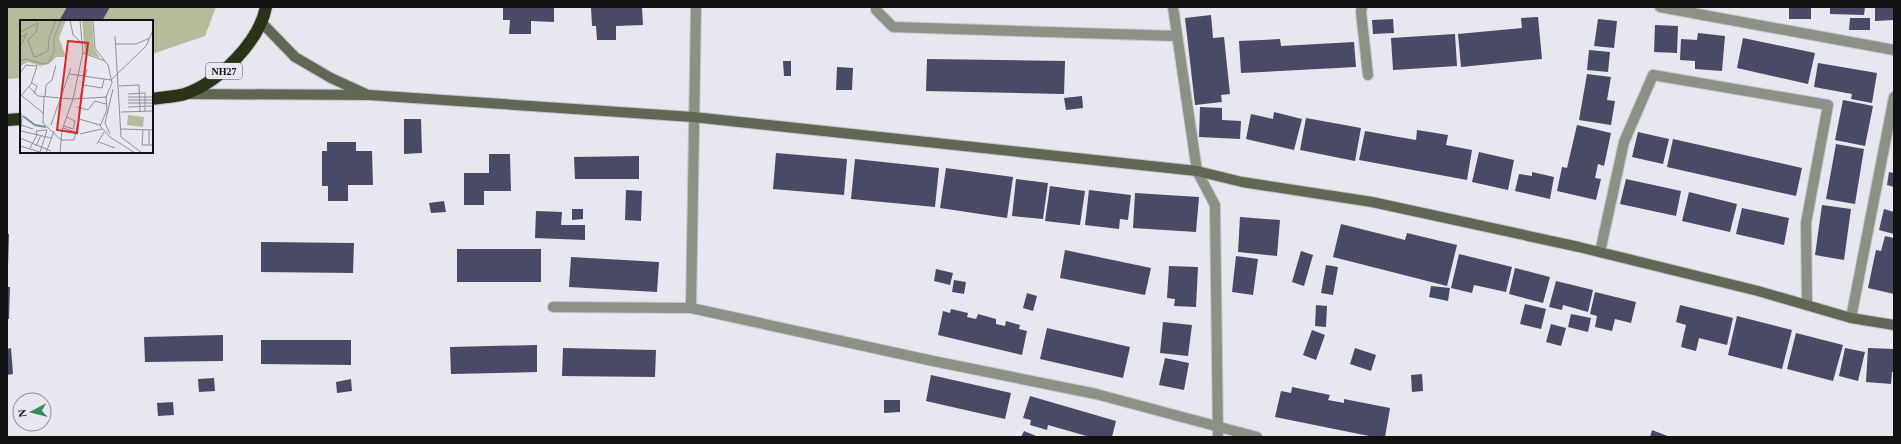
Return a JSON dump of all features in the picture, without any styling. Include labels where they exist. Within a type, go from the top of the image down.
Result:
[{"type":"highway","name":"NH27","points":[[153,99],[185,94],[217,77],[237,60],[262,23],[266,7]]},
{"type":"highway","points":[[7,120],[20,119]]},
{"type":"street","points":[[691,308],[696,7]]},
{"type":"street","points":[[876,7],[876,10],[894,27],[1177,36]]},
{"type":"street","points":[[1173,7],[1197,171],[1215,205],[1219,432]]},
{"type":"street","points":[[1362,7],[1361,12],[1368,75]]},
{"type":"street","points":[[1660,7],[1894,50]]},
{"type":"street","points":[[262,23],[295,57],[331,78],[369,96]]},
{"type":"street","points":[[1600,252],[1624,142],[1653,75],[1828,105],[1806,223],[1807,305]]},
{"type":"street","points":[[185,94],[369,96],[693,117],[1197,171],[1242,182],[1372,202],[1600,252],[1758,291],[1851,318],[1894,325]]},
{"type":"street","points":[[1851,318],[1894,97]]},
{"type":"street","points":[[553,307],[691,308],[933,361],[1096,394],[1219,432],[1257,437]]},
{"type":"green space","points":[[7,7],[216,7],[205,36],[153,54],[153,20],[20,20],[20,78],[7,79]]},
{"type":"building","points":[[67,7],[110,7],[103,20],[60,20]]},
{"type":"building","points":[[503,7],[554,7],[554,22],[531,21],[531,34],[509,34],[510,20],[503,20]]},
{"type":"building","points":[[591,7],[642,7],[643,25],[616,26],[616,40],[597,40],[596,26],[592,26]]},
{"type":"building","points":[[1789,7],[1811,7],[1811,19],[1789,19]]},
{"type":"building","points":[[1830,7],[1865,7],[1864,15],[1830,14]]},
{"type":"building","points":[[1875,7],[1894,7],[1894,20],[1875,21]]},
{"type":"building","points":[[1211,15],[1213,38],[1224,37],[1230,94],[1221,95],[1222,102],[1195,105],[1185,18]]},
{"type":"building","points":[[1538,17],[1542,59],[1461,67],[1458,34],[1522,28],[1521,18]]},
{"type":"building","points":[[1850,18],[1870,18],[1870,30],[1849,30]]},
{"type":"building","points":[[1393,19],[1394,33],[1373,34],[1372,20]]},
{"type":"building","points":[[1598,19],[1617,21],[1614,48],[1594,46]]},
{"type":"building","points":[[1655,25],[1678,26],[1677,53],[1654,52]]},
{"type":"building","points":[[1698,33],[1725,36],[1722,71],[1695,69],[1695,61],[1680,60],[1681,39],[1697,40]]},
{"type":"building","points":[[1455,34],[1457,66],[1393,70],[1391,38]]},
{"type":"building","points":[[1743,38],[1815,53],[1808,84],[1737,68]]},
{"type":"building","points":[[1280,39],[1281,46],[1354,42],[1356,67],[1241,73],[1239,41]]},
{"type":"building","points":[[1589,50],[1610,52],[1608,72],[1587,70]]},
{"type":"building","points":[[927,59],[1065,61],[1064,94],[926,91]]},
{"type":"building","points":[[783,61],[791,61],[791,76],[784,76]]},
{"type":"building","points":[[1818,63],[1877,73],[1872,103],[1851,99],[1852,94],[1814,87]]},
{"type":"building","points":[[837,67],[853,68],[852,90],[836,90]]},
{"type":"building","points":[[1587,74],[1611,77],[1607,100],[1615,101],[1611,125],[1579,120]]},
{"type":"building","points":[[1082,96],[1083,108],[1066,110],[1064,98]]},
{"type":"building","points":[[1843,100],[1873,106],[1865,146],[1835,140]]},
{"type":"building","points":[[1200,107],[1222,108],[1222,120],[1241,121],[1240,139],[1199,137]]},
{"type":"building","points":[[1274,112],[1302,119],[1294,150],[1246,139],[1251,114],[1273,119]]},
{"type":"building","points":[[1306,118],[1361,128],[1355,161],[1300,150]]},
{"type":"building","points":[[404,119],[421,119],[422,153],[404,154]]},
{"type":"building","points":[[1577,125],[1611,133],[1604,166],[1598,164],[1595,178],[1601,179],[1596,200],[1557,191],[1562,167],[1567,168]]},
{"type":"building","points":[[1417,130],[1448,135],[1446,145],[1472,150],[1467,180],[1359,160],[1365,131],[1416,140]]},
{"type":"building","points":[[1638,132],[1669,139],[1663,164],[1632,157]]},
{"type":"building","points":[[1673,139],[1802,168],[1796,196],[1667,167]]},
{"type":"building","points":[[327,142],[356,142],[356,151],[372,151],[373,185],[348,185],[348,201],[328,201],[328,186],[322,186],[322,151],[327,151]]},
{"type":"building","points":[[1836,144],[1864,149],[1855,204],[1826,199]]},
{"type":"building","points":[[1479,152],[1514,160],[1508,190],[1472,182]]},
{"type":"building","points":[[776,153],[847,159],[844,195],[773,189]]},
{"type":"building","points":[[489,154],[510,154],[511,191],[484,191],[484,205],[464,205],[464,173],[489,173]]},
{"type":"building","points":[[639,156],[639,179],[575,179],[574,157]]},
{"type":"building","points":[[855,159],[939,168],[935,207],[851,199]]},
{"type":"building","points":[[946,168],[1013,177],[1007,218],[940,208]]},
{"type":"building","points":[[1532,172],[1554,177],[1550,199],[1515,191],[1519,174],[1532,176]]},
{"type":"building","points":[[1889,172],[1894,173],[1894,187],[1887,185]]},
{"type":"building","points":[[1016,179],[1048,183],[1043,219],[1012,216]]},
{"type":"building","points":[[1626,179],[1681,191],[1676,216],[1620,204]]},
{"type":"building","points":[[1050,186],[1085,191],[1080,225],[1045,221]]},
{"type":"building","points":[[626,190],[642,191],[641,221],[625,220]]},
{"type":"building","points":[[1089,190],[1131,195],[1128,220],[1120,219],[1119,229],[1085,225]]},
{"type":"building","points":[[1689,192],[1737,204],[1730,232],[1682,221]]},
{"type":"building","points":[[1135,193],[1199,197],[1196,232],[1133,228]]},
{"type":"building","points":[[444,201],[446,212],[431,213],[429,203]]},
{"type":"building","points":[[1822,205],[1851,209],[1844,260],[1815,255]]},
{"type":"building","points":[[1742,208],[1789,218],[1784,245],[1736,234]]},
{"type":"building","points":[[572,209],[583,209],[583,219],[572,220]]},
{"type":"building","points":[[1884,209],[1894,212],[1894,234],[1879,230]]},
{"type":"building","points":[[536,211],[562,212],[561,225],[585,225],[585,240],[535,238]]},
{"type":"building","points":[[1240,217],[1280,220],[1277,256],[1238,252]]},
{"type":"building","points":[[1341,224],[1405,240],[1407,233],[1457,245],[1447,286],[1333,257]]},
{"type":"building","points":[[7,234],[9,234],[8,266],[7,265]]},
{"type":"building","points":[[1885,236],[1894,238],[1894,294],[1868,288],[1876,250],[1881,251]]},
{"type":"building","points":[[261,242],[354,243],[353,273],[261,272]]},
{"type":"building","points":[[457,249],[541,249],[541,282],[457,282]]},
{"type":"building","points":[[1065,250],[1151,268],[1145,295],[1060,278]]},
{"type":"building","points":[[1301,251],[1313,255],[1304,286],[1292,282]]},
{"type":"building","points":[[1459,254],[1512,267],[1506,292],[1474,285],[1472,293],[1451,288]]},
{"type":"building","points":[[1236,256],[1258,259],[1253,295],[1232,292]]},
{"type":"building","points":[[571,257],[659,262],[657,292],[569,287]]},
{"type":"building","points":[[1326,265],[1338,267],[1333,295],[1321,293]]},
{"type":"building","points":[[1169,266],[1198,267],[1196,307],[1174,306],[1175,299],[1167,298]]},
{"type":"building","points":[[1515,268],[1550,277],[1543,303],[1509,294]]},
{"type":"building","points":[[936,269],[953,273],[950,285],[934,281]]},
{"type":"building","points":[[954,280],[966,282],[964,294],[952,292]]},
{"type":"building","points":[[1556,281],[1593,290],[1588,312],[1563,305],[1562,310],[1549,307]]},
{"type":"building","points":[[1431,286],[1450,288],[1448,301],[1429,297]]},
{"type":"building","points":[[7,287],[10,287],[9,319],[7,319]]},
{"type":"building","points":[[1595,292],[1636,302],[1631,323],[1615,319],[1612,331],[1595,327],[1597,316],[1590,314]]},
{"type":"building","points":[[1027,293],[1037,296],[1033,311],[1023,308]]},
{"type":"building","points":[[1525,304],[1546,309],[1541,329],[1520,324]]},
{"type":"building","points":[[1316,305],[1327,306],[1326,327],[1315,326]]},
{"type":"building","points":[[1680,305],[1733,318],[1727,345],[1699,338],[1696,351],[1681,347],[1686,325],[1676,322]]},
{"type":"building","points":[[951,309],[968,313],[967,317],[976,319],[978,314],[996,319],[996,324],[1005,326],[1006,321],[1020,325],[1019,329],[1027,331],[1022,355],[938,335],[943,311],[950,313]]},
{"type":"building","points":[[1571,314],[1591,318],[1588,332],[1568,327]]},
{"type":"building","points":[[1737,316],[1792,330],[1782,369],[1728,355]]},
{"type":"building","points":[[1163,322],[1192,325],[1188,356],[1160,353]]},
{"type":"building","points":[[1551,324],[1566,328],[1561,346],[1546,342]]},
{"type":"building","points":[[1047,328],[1130,347],[1123,378],[1040,359]]},
{"type":"building","points":[[1312,330],[1325,335],[1316,360],[1303,355]]},
{"type":"building","points":[[1796,333],[1843,345],[1833,381],[1787,369]]},
{"type":"building","points":[[223,335],[223,361],[145,362],[144,337]]},
{"type":"building","points":[[261,340],[351,340],[351,365],[261,364]]},
{"type":"building","points":[[537,345],[537,372],[451,374],[450,347]]},
{"type":"building","points":[[11,348],[13,374],[7,375],[7,349]]},
{"type":"building","points":[[563,348],[656,350],[655,377],[562,376]]},
{"type":"building","points":[[1355,348],[1376,355],[1371,371],[1350,364]]},
{"type":"building","points":[[1845,348],[1865,352],[1858,381],[1839,376]]},
{"type":"building","points":[[1868,348],[1894,349],[1894,372],[1892,372],[1891,384],[1866,382]]},
{"type":"building","points":[[1165,358],[1189,363],[1184,390],[1159,385]]},
{"type":"building","points":[[1422,374],[1423,391],[1412,392],[1411,375]]},
{"type":"building","points":[[931,375],[1011,393],[1005,419],[926,401]]},
{"type":"building","points":[[214,378],[215,391],[199,392],[198,379]]},
{"type":"building","points":[[351,379],[352,391],[337,393],[336,382]]},
{"type":"building","points":[[1292,387],[1330,395],[1328,400],[1344,403],[1344,399],[1390,408],[1385,437],[1374,437],[1275,417],[1281,391],[1291,393]]},
{"type":"building","points":[[1030,396],[1116,421],[1112,437],[1090,437],[1048,425],[1047,430],[1030,425],[1031,420],[1023,418]]},
{"type":"building","points":[[884,400],[900,400],[900,412],[884,413]]},
{"type":"building","points":[[173,402],[174,415],[158,416],[157,403]]},
{"type":"building","points":[[1652,430],[1670,437],[1650,437]]},
{"type":"building","points":[[1024,431],[1036,436],[1021,437]]}]
